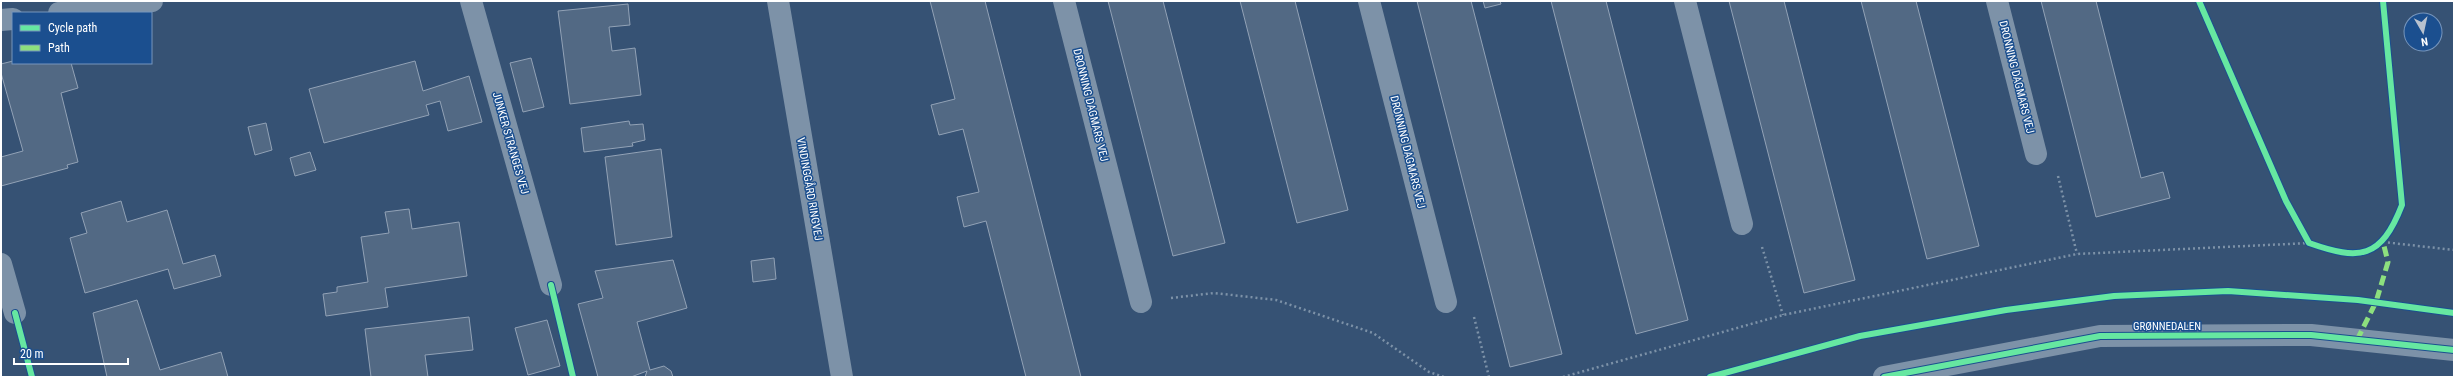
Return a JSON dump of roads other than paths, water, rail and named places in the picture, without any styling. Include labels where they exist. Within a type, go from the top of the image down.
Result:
[{"type":"street","points":[[67,12],[152,1]]},
{"type":"street","name":"JUNKER STRANGES VEJ","points":[[471,1],[552,285]]},
{"type":"street","name":"VINDINGGÅRD RINGVEJ","points":[[778,1],[842,377]]},
{"type":"street","name":"DRONNING DAGMARS VEJ","points":[[1064,1],[1141,302]]},
{"type":"street","name":"DRONNING DAGMARS VEJ","points":[[1369,1],[1446,302]]},
{"type":"street","points":[[1685,1],[1742,224]]},
{"type":"street","name":"DRONNING DAGMARS VEJ","points":[[1997,1],[2036,154]]},
{"type":"street","points":[[1,20],[12,19]]},
{"type":"street","points":[[1,264],[15,313]]},
{"type":"street","name":"GRØNNEDALEN","points":[[1884,377],[2100,336],[2311,335],[2454,350]]}]
